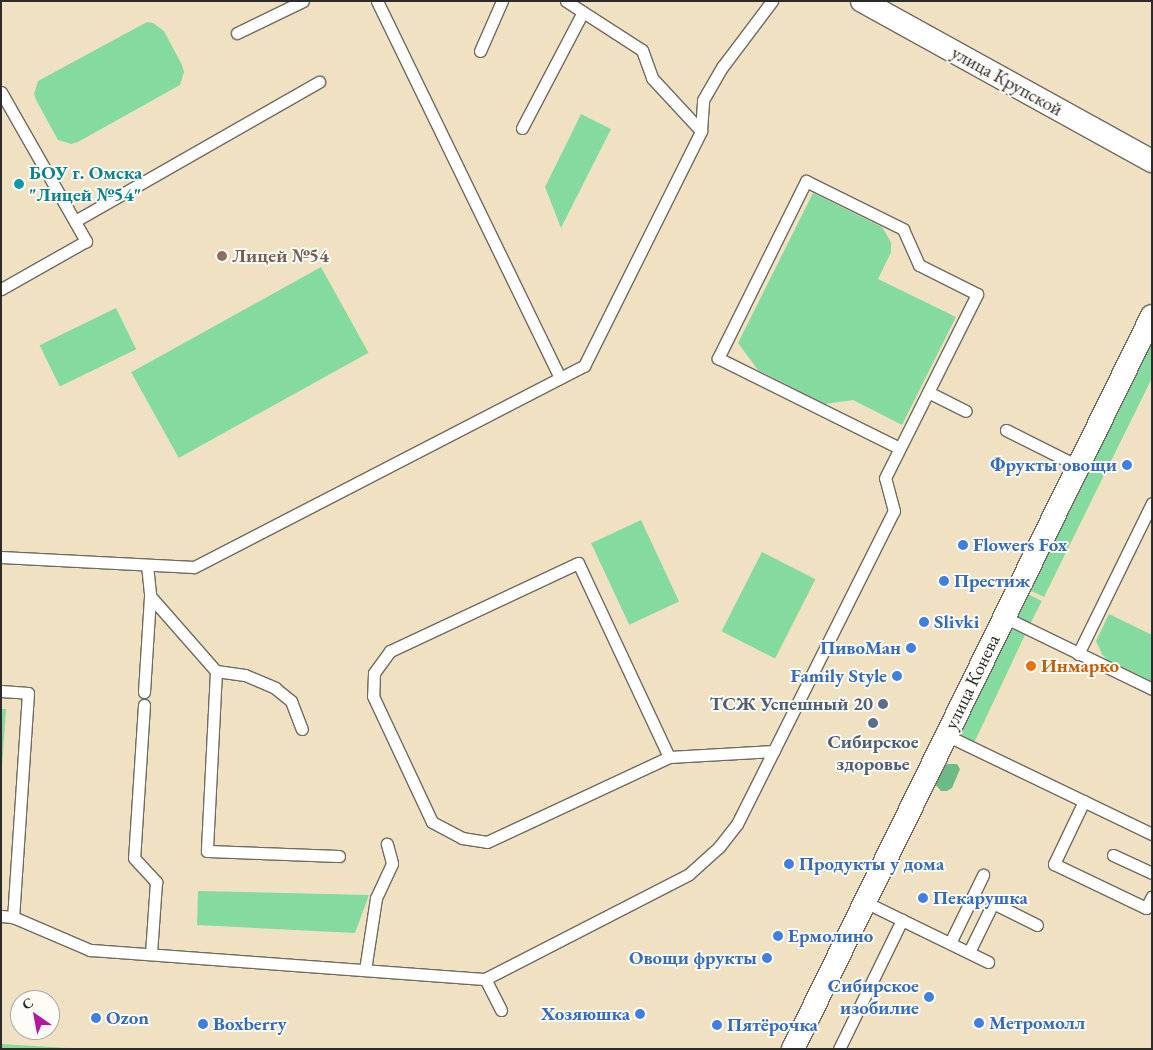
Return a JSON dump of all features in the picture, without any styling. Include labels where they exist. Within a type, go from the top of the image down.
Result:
[{"type":"street","name":"улица Крупской","points":[[862,1],[1152,161]]},
{"type":"street","name":"улица Конева","points":[[793,1049],[1152,316]]},
{"type":"lane","points":[[236,33],[303,1]]},
{"type":"lane","points":[[377,1],[560,378]]},
{"type":"lane","points":[[480,51],[502,1]]},
{"type":"lane","points":[[566,1],[642,50],[652,78],[701,131]]},
{"type":"lane","points":[[1,557],[194,567],[584,366],[701,131],[703,100],[723,66],[772,1]]},
{"type":"lane","points":[[522,128],[583,12]]},
{"type":"lane","points":[[75,221],[319,82]]},
{"type":"lane","points":[[1,92],[86,241],[1,289]]},
{"type":"lane","points":[[1,691],[28,693],[7,916],[90,950],[485,980],[689,874],[719,848],[737,824],[894,511],[885,478],[976,294],[919,266],[902,229],[806,182],[718,358],[899,448]]},
{"type":"lane","points":[[928,392],[966,411]]},
{"type":"lane","points":[[1006,430],[1078,466]]},
{"type":"lane","points":[[1078,654],[1152,503]]},
{"type":"lane","points":[[669,757],[578,563],[390,651],[374,673],[373,696],[432,822],[462,838],[487,842],[669,757],[774,751]]},
{"type":"lane","points":[[144,692],[150,596],[147,579],[148,565]]},
{"type":"lane","points":[[150,596],[216,671],[245,676],[275,688],[291,701],[302,729]]},
{"type":"lane","points":[[1004,618],[1152,689]]},
{"type":"lane","points":[[216,671],[207,851],[339,856]]},
{"type":"lane","points":[[144,705],[134,858],[156,882],[151,954]]},
{"type":"lane","points":[[946,734],[1152,834]]},
{"type":"lane","points":[[1084,801],[1054,864],[1146,908],[1152,896]]},
{"type":"lane","points":[[365,970],[376,898],[392,863],[387,844]]},
{"type":"lane","points":[[1113,855],[1152,873]]},
{"type":"lane","points":[[950,943],[983,875]]},
{"type":"lane","points":[[865,902],[988,962]]},
{"type":"lane","points":[[969,952],[993,903],[1037,925]]},
{"type":"lane","points":[[839,1049],[902,920]]},
{"type":"lane","points":[[485,980],[501,1010]]},
{"type":"green space","points":[[147,22],[153,23],[164,31],[182,65],[184,72],[180,85],[78,142],[71,144],[58,140],[36,100],[34,94],[38,81]]},
{"type":"green space","points":[[581,114],[611,129],[561,228],[545,187]]},
{"type":"green space","points":[[813,193],[882,227],[891,242],[891,252],[878,279],[956,317],[902,425],[853,400],[825,404],[758,370],[738,343]]},
{"type":"green space","points":[[321,267],[369,353],[179,458],[131,372]]},
{"type":"green space","points":[[116,308],[136,349],[60,387],[40,345]]},
{"type":"green space","points":[[1152,338],[1152,378],[1044,597],[1025,588]]},
{"type":"green space","points":[[641,520],[679,602],[629,625],[591,543]]},
{"type":"green space","points":[[762,552],[815,579],[775,659],[722,631]]},
{"type":"green space","points":[[1024,592],[1042,601],[1029,626],[1011,617]]},
{"type":"green space","points":[[1109,614],[1152,635],[1152,681],[1107,660],[1102,654],[1096,641]]},
{"type":"green space","points":[[1010,628],[1025,635],[974,743],[961,737],[958,733]]},
{"type":"green space","points":[[1,709],[6,709],[1,782]]},
{"type":"green space","points":[[947,764],[957,764],[960,769],[952,788],[947,791],[941,791],[934,783],[941,768]]},
{"type":"green space","points":[[198,891],[369,895],[355,933],[197,925]]},
{"type":"green space","points":[[1,1044],[84,1049],[1,1049]]},
{"type":"place","name":"БОУ г. Омска \"Лицей №54\"","points":[[19,184]]},
{"type":"place","name":"Лицей №54","points":[[222,256]]},
{"type":"place","name":"Фрукты овощи","points":[[1127,465]]},
{"type":"place","name":"Flowers Fox","points":[[963,545]]},
{"type":"place","name":"Престиж","points":[[944,581]]},
{"type":"place","name":"Slivki","points":[[924,622]]},
{"type":"place","name":"ПивоМан","points":[[911,648]]},
{"type":"place","name":"Инмарко","points":[[1031,666]]},
{"type":"place","name":"Family Style","points":[[897,676]]},
{"type":"place","name":"ТСЖ Успешный 20","points":[[883,704]]},
{"type":"place","name":"Сибирское здоровье","points":[[873,723]]},
{"type":"place","name":"Продукты у дома","points":[[789,864]]},
{"type":"place","name":"Пекарушка","points":[[923,898]]},
{"type":"place","name":"Ермолино","points":[[778,936]]},
{"type":"place","name":"Овощи фрукты","points":[[767,958]]},
{"type":"place","name":"Сибирское изобилие","points":[[929,997]]},
{"type":"place","name":"Хозяюшка","points":[[640,1014]]},
{"type":"place","name":"Ozon","points":[[96,1018]]},
{"type":"place","name":"Метромолл","points":[[979,1023]]},
{"type":"place","name":"Boxberry","points":[[203,1024]]},
{"type":"place","name":"Пятёрочка","points":[[717,1025]]}]
